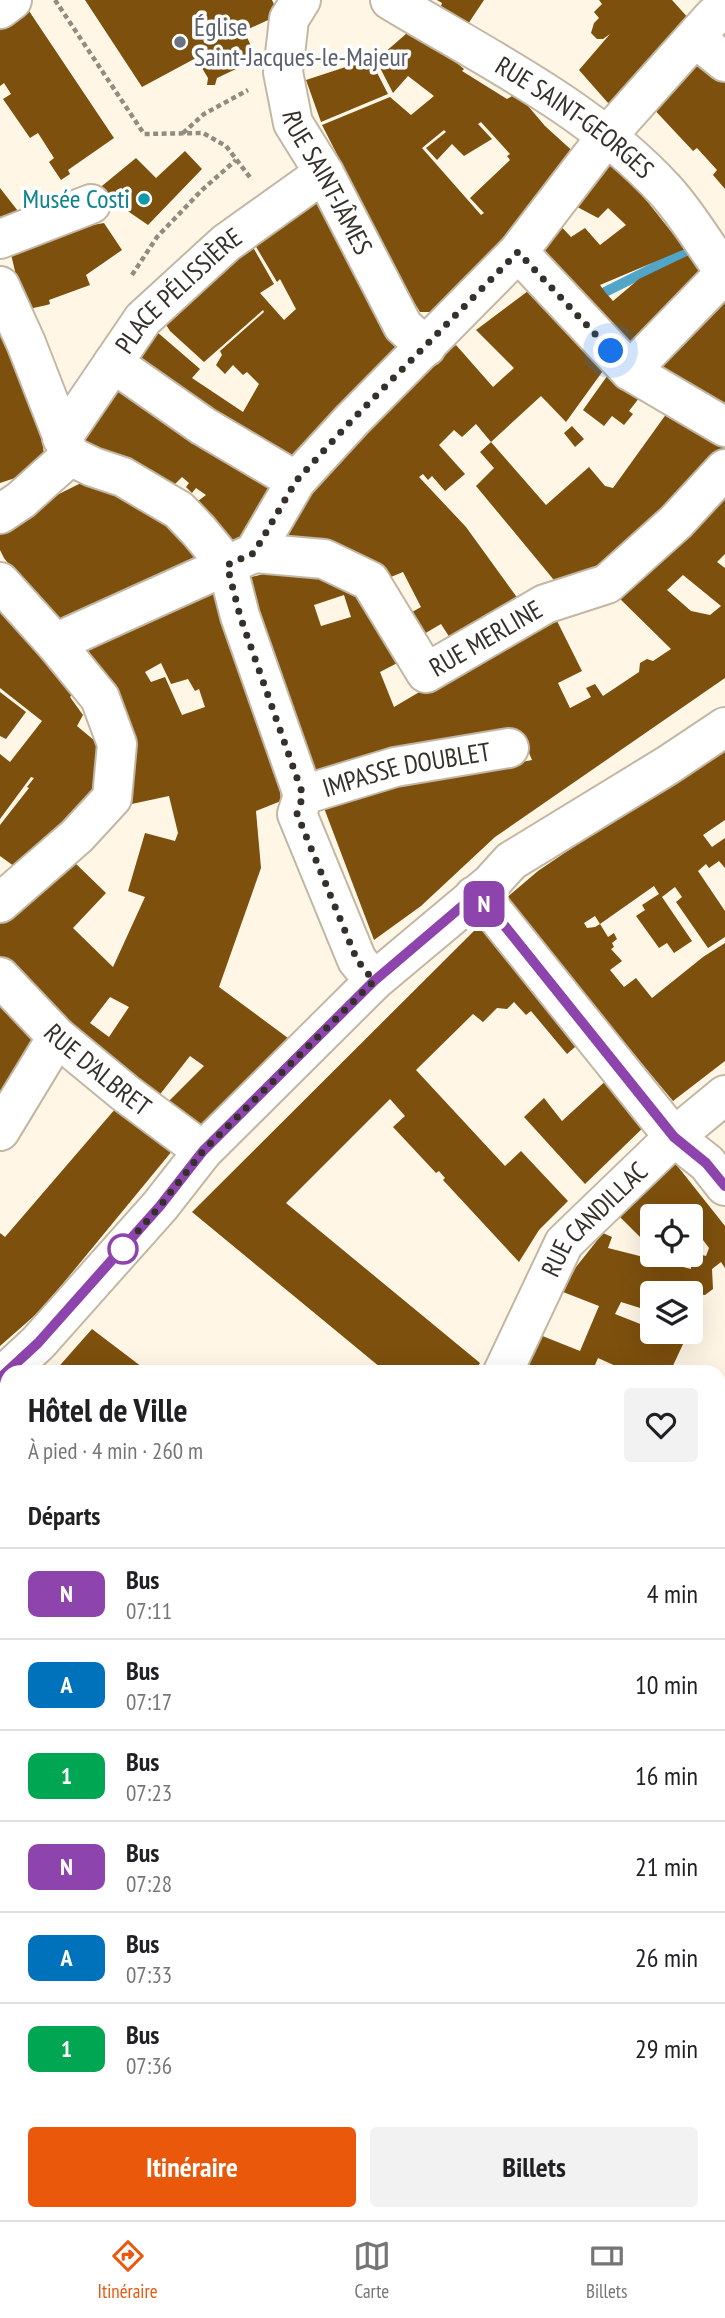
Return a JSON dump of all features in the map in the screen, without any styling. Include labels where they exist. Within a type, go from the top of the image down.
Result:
[{"type":"street","points":[[0,9],[12,0]]},
{"type":"street","name":"RUE SAINT-JÂMES","points":[[301,0],[289,19],[283,72],[293,123],[324,173],[403,326],[426,347]]},
{"type":"street","name":"RUE SAINT-GEORGES","points":[[390,0],[554,99],[606,137],[666,191],[725,272]]},
{"type":"street","points":[[55,643],[240,559],[296,481],[352,420],[518,252],[606,137],[709,15]]},
{"type":"street","points":[[709,15],[725,62]]},
{"type":"street","name":"PLACE PÉLISSIÈRE","points":[[0,514],[21,500],[66,447],[113,363],[143,320],[226,243],[324,173]]},
{"type":"street","points":[[0,239],[90,204]]},
{"type":"street","points":[[518,252],[630,371],[725,427]]},
{"type":"street","points":[[630,371],[725,272]]},
{"type":"street","points":[[0,286],[26,343],[66,447],[93,467],[122,477],[179,510],[199,531],[240,559]]},
{"type":"street","points":[[113,363],[203,426],[296,481]]},
{"type":"street","name":"RUE MERLINE","points":[[240,559],[324,559],[370,581],[426,673],[545,604],[607,584],[676,522],[725,469]]},
{"type":"street","points":[[240,559],[240,616],[303,795],[297,814],[357,960],[374,981]]},
{"type":"street","points":[[0,582],[100,698],[117,744],[112,798],[76,836],[0,903]]},
{"type":"street","points":[[14,1365],[38,1343],[160,1206],[203,1151],[374,981],[511,862],[725,727]]},
{"type":"street","name":"IMPASSE DOUBLET","points":[[303,795],[396,767],[509,748]]},
{"type":"street","points":[[474,896],[492,910],[674,1137],[706,1163],[725,1186]]},
{"type":"street","name":"RUE D'ALBRET","points":[[0,977],[57,1037],[125,1093],[203,1151]]},
{"type":"street","points":[[5,1123],[57,1037]]},
{"type":"street","name":"RUE CANDILLAC","points":[[506,1365],[564,1243],[674,1137],[725,1095]]},
{"type":"path","points":[[55,0],[144,134],[204,133],[226,146],[275,208]]},
{"type":"path","points":[[182,134],[204,114],[283,72]]},
{"type":"path","points":[[135,331],[126,313],[127,282],[157,237],[202,190],[236,160]]},
{"type":"building","name":"Église Saint-Jacques-le-Majeur","points":[[85,0],[272,0],[279,15],[244,31],[254,52],[263,53],[263,60],[255,60],[217,78],[215,85],[207,85],[208,78],[196,58],[142,87]]},
{"type":"building","points":[[437,0],[484,0],[468,24],[441,6],[442,3]]},
{"type":"building","points":[[599,0],[672,0],[690,20],[616,112],[579,70],[610,34],[603,39],[597,39],[591,33],[599,18],[594,12],[602,4]]},
{"type":"building","points":[[27,8],[114,138],[68,170],[70,174],[61,180],[49,162],[54,158],[38,133],[30,138],[3,99],[11,94],[4,83],[0,86],[0,26]]},
{"type":"building","points":[[414,27],[464,69],[462,71],[507,99],[517,93],[545,126],[578,156],[465,283],[434,312],[420,312],[407,291],[322,125],[390,97],[411,115],[434,96],[408,76],[393,93],[376,60]],"holes":[[[481,122],[510,154],[507,156],[510,160],[470,198],[484,213],[481,215],[422,148],[444,130],[446,132],[426,148],[437,160],[452,144],[464,156],[492,139],[478,124]]]},
{"type":"building","points":[[697,55],[725,75],[725,189],[713,175],[717,170],[697,148],[693,151],[649,104]]},
{"type":"building","points":[[370,59],[388,94],[321,122],[306,80]]},
{"type":"building","points":[[185,151],[202,169],[148,225],[97,190],[136,158],[156,178]]},
{"type":"building","points":[[605,155],[635,186],[685,249],[600,285],[605,292],[613,301],[639,279],[689,255],[710,280],[627,360],[559,289],[538,242],[554,219],[571,237],[585,228],[600,245],[626,225],[608,208],[598,218],[568,202]]},
{"type":"building","points":[[0,188],[25,220],[0,227]]},
{"type":"building","points":[[320,197],[404,354],[296,459],[129,365],[157,332],[200,369],[192,378],[243,412],[259,384],[247,372],[243,375],[233,365],[225,374],[216,365],[222,355],[220,351],[264,312],[263,310],[204,362],[170,331],[163,320],[250,242],[274,284],[260,293],[284,320],[296,309],[280,279],[277,282],[252,240]]},
{"type":"building","points":[[104,223],[122,250],[86,275],[90,285],[49,300],[50,304],[24,310],[11,254],[61,237],[59,231]]},
{"type":"building","points":[[540,282],[605,368],[566,422],[541,396],[491,442],[476,424],[462,437],[454,430],[439,445],[465,474],[445,491],[432,476],[428,480],[423,474],[419,477],[466,527],[524,607],[457,649],[441,624],[417,638],[405,616],[421,607],[403,572],[386,579],[344,555],[350,549],[293,544],[288,534],[309,490],[434,362],[456,345],[493,387],[514,368],[476,330]]},
{"type":"building","points":[[725,292],[725,415],[645,365]]},
{"type":"building","points":[[0,310],[39,400],[45,468],[0,483]]},
{"type":"building","points":[[610,372],[643,393],[629,411],[633,414],[624,425],[612,416],[604,426],[583,410]]},
{"type":"building","points":[[119,375],[289,484],[238,549],[194,504],[206,495],[196,488],[192,493],[186,487],[189,483],[182,477],[171,488],[72,437]]},
{"type":"building","points":[[672,406],[725,439],[725,455],[601,570],[563,591],[476,486],[494,468],[480,452],[491,442],[546,505],[589,467],[605,486],[613,488]]},
{"type":"building","points":[[572,426],[584,439],[575,447],[564,433]]},
{"type":"building","points":[[83,482],[140,500],[219,562],[64,636],[4,558],[0,550],[0,534],[29,509]]},
{"type":"building","points":[[725,483],[725,554],[717,562],[725,568],[725,678],[495,837],[421,906],[374,940],[324,808],[367,793],[532,760],[524,741],[392,752],[314,770],[248,578],[300,564],[340,577],[345,592],[365,585],[405,659],[380,672],[394,707],[553,613],[582,671],[558,683],[570,708],[591,697],[586,688],[595,684],[603,696],[639,672],[640,663],[647,659],[653,661],[671,649],[612,591]],"holes":[[[683,575],[721,606],[710,615],[691,611],[667,590]],[[344,595],[351,617],[321,626],[314,605]]]},
{"type":"building","points":[[212,589],[279,782],[281,801],[256,811],[261,868],[219,987],[288,1038],[194,1132],[162,1108],[204,1066],[190,1056],[154,1102],[0,961],[0,924],[73,861],[106,893],[73,928],[113,967],[145,897],[128,891],[145,833],[175,841],[178,833],[169,796],[127,805],[133,732],[113,697],[69,646]],"holes":[[[161,663],[171,684],[188,679],[195,691],[199,689],[205,707],[182,715],[165,677],[151,682],[145,672]],[[110,997],[129,1007],[109,1037],[90,1023]]]},
{"type":"building","points":[[0,609],[80,686],[70,697],[83,715],[77,726],[113,756],[110,773],[22,872],[0,856],[0,825],[34,778],[31,777],[0,819],[0,754],[10,762],[42,721],[0,688]]},
{"type":"building","points":[[0,692],[26,712],[6,739],[0,736]]},
{"type":"building","points":[[725,744],[725,820],[703,835],[712,847],[725,838],[725,868],[719,861],[709,868],[706,864],[698,871],[725,911],[725,937],[708,948],[676,902],[682,897],[675,887],[662,897],[692,941],[674,953],[667,943],[659,948],[636,916],[645,910],[642,905],[659,894],[654,886],[600,924],[608,937],[614,933],[617,939],[612,943],[614,947],[611,949],[622,961],[610,970],[624,987],[636,978],[652,998],[725,943],[725,1061],[673,1101],[505,899],[538,871]],"holes":[[[595,916],[600,924],[587,928],[584,923]]]},
{"type":"building","points":[[482,923],[582,1041],[567,1054],[531,1011],[526,1015],[514,1002],[507,1009],[497,1008],[483,1022],[473,1014],[416,1070],[505,1166],[521,1151],[568,1201],[539,1230],[519,1262],[443,1180],[445,1178],[439,1171],[436,1173],[393,1127],[405,1116],[390,1099],[286,1203],[480,1363],[479,1365],[378,1365],[192,1212]]},
{"type":"building","points":[[0,999],[50,1039],[0,1123]]},
{"type":"building","points":[[611,1076],[649,1122],[585,1184],[524,1117],[544,1098],[562,1121]]},
{"type":"building","points":[[122,1101],[177,1145],[42,1309],[0,1346],[0,1233],[5,1237]]},
{"type":"building","points":[[675,1163],[725,1226],[725,1268],[721,1262],[712,1269],[713,1289],[703,1295],[703,1281],[640,1281],[640,1308],[621,1302],[615,1314],[640,1324],[640,1344],[683,1344],[673,1365],[614,1365],[598,1358],[595,1365],[524,1365],[540,1335],[580,1351],[599,1306],[563,1292],[576,1267],[603,1233],[612,1237],[608,1248],[640,1256],[640,1267],[703,1267],[703,1255],[706,1256],[709,1248],[703,1240],[703,1204],[640,1204],[640,1237],[619,1216]]},
{"type":"building","points":[[92,1329],[139,1365],[60,1365]]},
{"type":"waterway","points":[[605,292],[687,251]]},
{"type":"bus line","name":"N","points":[[14,1365],[38,1343],[160,1206],[203,1151],[374,981],[474,896],[492,910],[674,1137],[706,1163],[725,1186]]},
{"type":"place","name":"Église Saint-Jacques-le-Majeur","points":[[180,42]]},
{"type":"place","name":"Musée Costi","points":[[144,199]]},
{"type":"route","points":[[123,1249],[118,1254],[203,1151],[374,981],[357,960],[297,814],[303,795],[240,616],[227,565],[254,553],[296,481],[352,420],[518,252],[611,351]]}]
